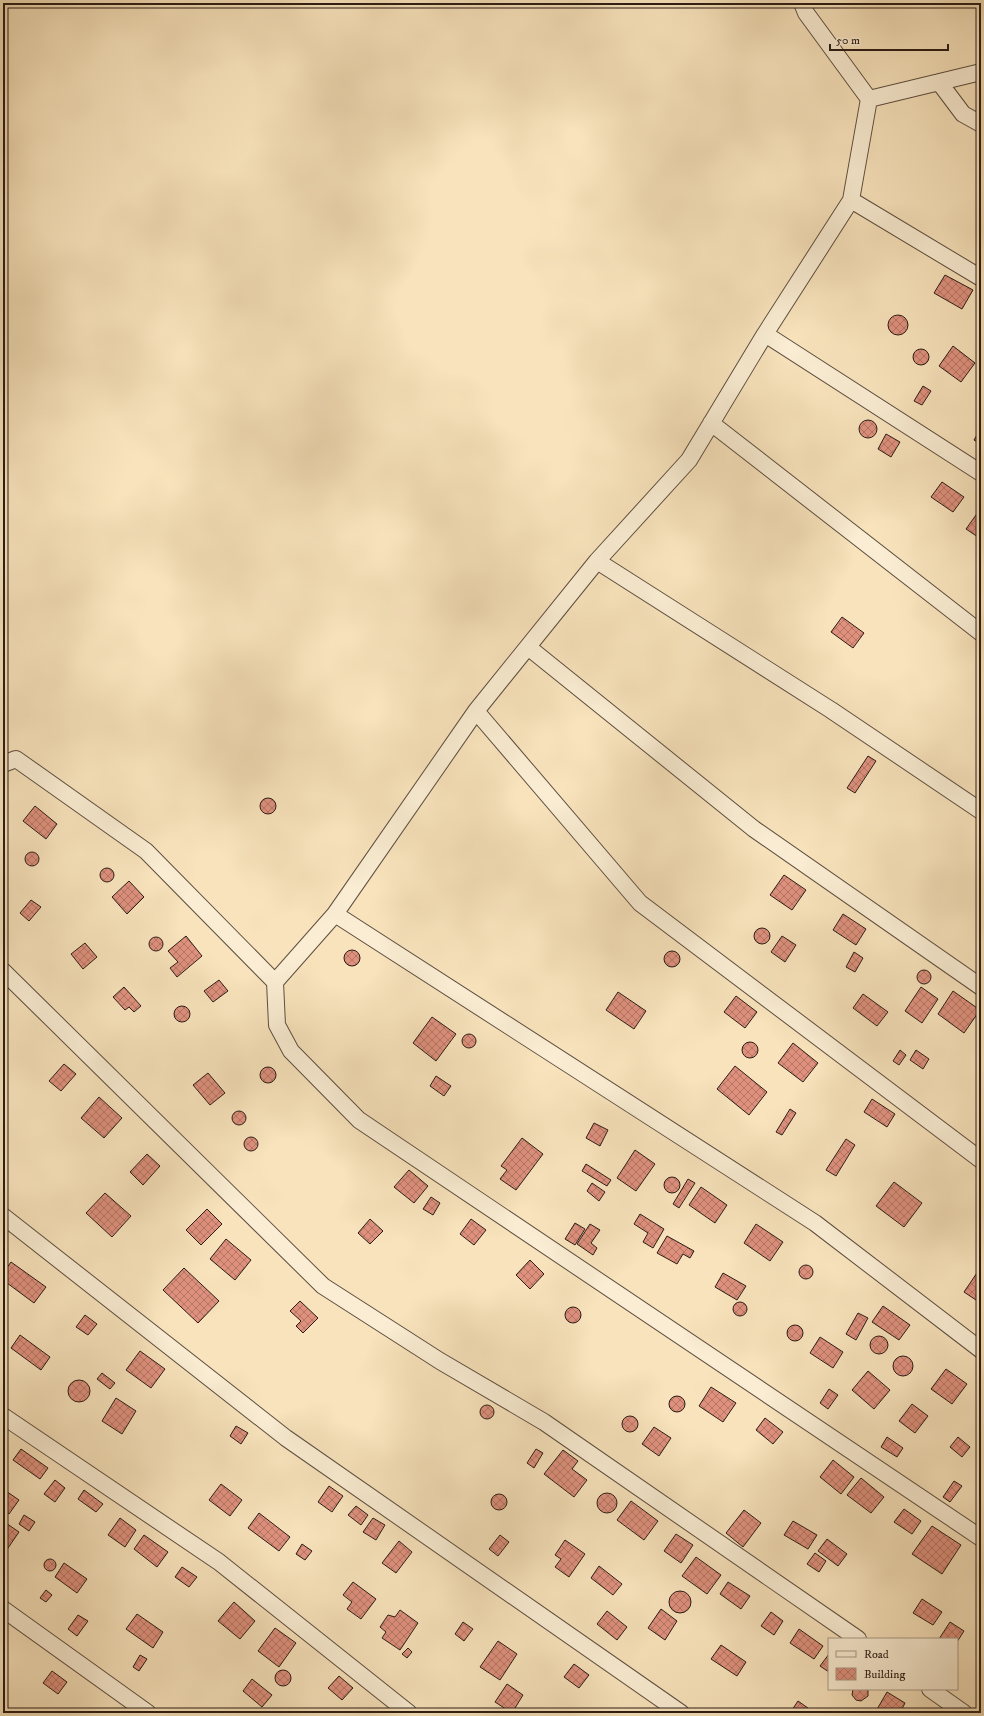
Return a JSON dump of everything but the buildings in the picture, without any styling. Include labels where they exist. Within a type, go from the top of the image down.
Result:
[{"type":"street","points":[[275,982],[335,914],[476,712],[597,561],[689,460],[764,334],[851,200],[869,99],[806,13],[802,3]]},
{"type":"street","points":[[869,99],[981,72]]},
{"type":"street","points":[[940,82],[963,114],[981,124]]},
{"type":"street","points":[[851,200],[981,278]]},
{"type":"street","points":[[764,334],[981,473]]},
{"type":"street","points":[[711,423],[981,633]]},
{"type":"street","points":[[597,561],[831,710],[981,811]]},
{"type":"street","points":[[528,647],[754,829],[981,987]]},
{"type":"street","points":[[476,712],[640,903],[981,1160]]},
{"type":"street","points":[[3,764],[16,759],[146,851],[275,982],[277,1025],[290,1051],[359,1120],[981,1538]]},
{"type":"street","points":[[335,914],[816,1223],[981,1350]]},
{"type":"street","points":[[3,971],[323,1286],[440,1361],[544,1422],[857,1638]]},
{"type":"street","points":[[3,1216],[286,1438],[681,1713]]},
{"type":"street","points":[[3,1416],[219,1562],[409,1713]]},
{"type":"street","points":[[3,1609],[148,1713]]},
{"type":"street","points":[[931,1690],[964,1713]]}]
